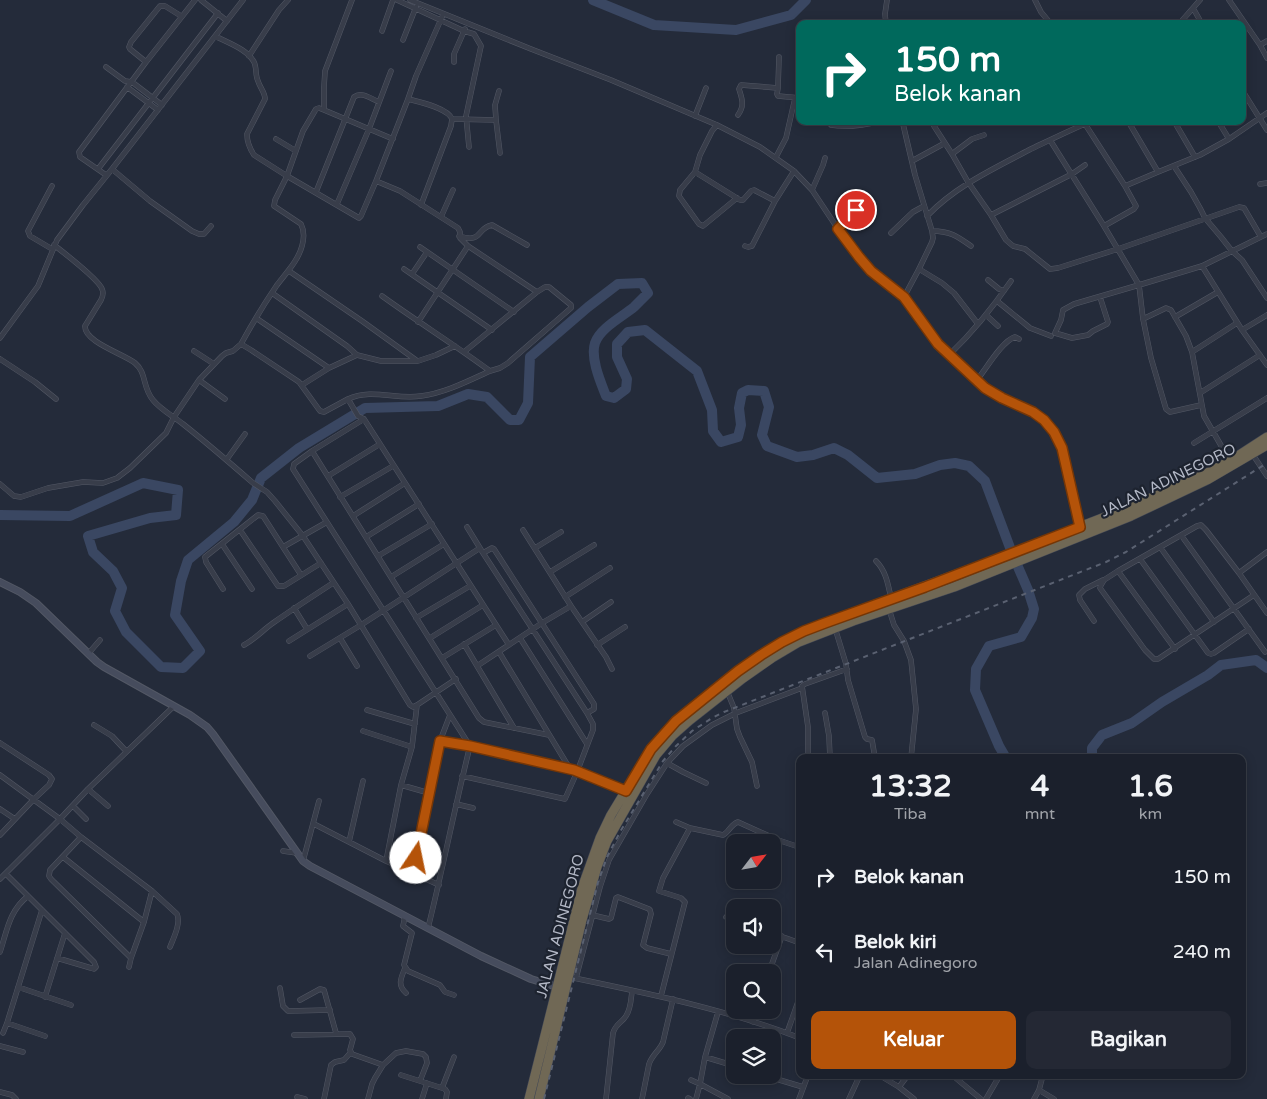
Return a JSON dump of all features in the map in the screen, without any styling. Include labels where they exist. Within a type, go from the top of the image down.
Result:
[{"type":"highway","name":"JALAN ADINEGORO","points":[[867,612],[889,609],[954,587],[1033,556],[1129,512],[1211,471],[1267,437]]},
{"type":"highway","name":"JALAN ADINEGORO","points":[[867,612],[891,599],[1080,527],[1129,512],[1207,480],[1267,445]]},
{"type":"highway","points":[[539,1099],[572,978],[578,920],[582,906],[607,841],[656,755],[672,736],[690,720],[772,658],[799,642],[835,628],[851,617],[867,612]]},
{"type":"highway","name":"JALAN ADINEGORO","points":[[582,906],[590,864],[611,815],[651,749],[676,721],[738,671],[782,642],[804,631],[851,617]]},
{"type":"highway","name":"JALAN ADINEGORO","points":[[529,1099],[557,987],[578,920]]},
{"type":"street","points":[[106,176],[80,157],[79,154],[146,62],[195,0]]},
{"type":"street","points":[[201,0],[227,21]]},
{"type":"street","points":[[0,338],[38,286],[53,247],[83,204],[243,0]]},
{"type":"street","points":[[249,56],[279,10],[288,0]]},
{"type":"street","points":[[324,110],[325,71],[352,0]]},
{"type":"street","points":[[382,31],[393,0]]},
{"type":"street","points":[[397,0],[443,14],[611,80],[717,125],[776,157],[794,171],[812,190],[859,257],[871,271],[904,297],[938,344],[985,388],[1033,412],[1044,420],[1054,432],[1062,448],[1080,527]]},
{"type":"street","points":[[410,0],[416,6],[440,20],[474,34],[481,46],[466,120],[469,147]]},
{"type":"street","points":[[886,20],[887,0]]},
{"type":"street","points":[[1034,0],[1048,20]]},
{"type":"street","points":[[1182,20],[1200,0]]},
{"type":"street","points":[[1229,0],[1243,20]]},
{"type":"street","points":[[146,62],[129,47],[137,35],[160,6],[165,6],[181,16]]},
{"type":"street","points":[[403,40],[416,6]]},
{"type":"street","points":[[1193,8],[1200,20]]},
{"type":"street","points":[[98,169],[218,13]]},
{"type":"street","points":[[215,36],[249,56],[255,67],[257,80],[265,93],[265,99],[247,134],[251,151],[254,155],[357,217],[360,217],[393,139],[416,76],[443,14]]},
{"type":"street","points":[[454,62],[454,54],[467,24]]},
{"type":"street","points":[[1246,25],[1267,58]]},
{"type":"street","points":[[1260,45],[1267,41]]},
{"type":"street","points":[[779,57],[777,94],[778,96],[796,98]]},
{"type":"street","points":[[106,66],[125,81],[132,82],[162,105]]},
{"type":"street","points":[[337,204],[369,129],[390,71]]},
{"type":"street","points":[[125,81],[127,88],[158,110]]},
{"type":"street","points":[[738,115],[743,104],[740,86],[778,88]]},
{"type":"street","points":[[695,116],[706,88]]},
{"type":"street","points":[[499,91],[495,105],[500,153]]},
{"type":"street","points":[[316,192],[356,95],[361,94],[378,102]]},
{"type":"street","points":[[1246,96],[1267,130]]},
{"type":"street","points":[[408,99],[449,113],[452,119],[421,205]]},
{"type":"street","points":[[776,157],[786,138],[796,102]]},
{"type":"street","points":[[0,484],[14,496],[21,497],[48,488],[83,482],[103,483],[112,480],[130,468],[166,433],[174,417],[199,380],[224,354],[233,351],[241,344],[302,248],[304,240],[301,224],[274,206],[303,132],[316,110],[319,108],[393,139]]},
{"type":"street","points":[[1125,186],[1195,157],[1229,139],[1267,113]]},
{"type":"street","points":[[452,119],[496,120]]},
{"type":"street","points":[[717,125],[700,155],[695,172],[680,190],[679,196],[701,225],[704,225],[737,198]]},
{"type":"street","points":[[831,125],[849,125]]},
{"type":"street","points":[[902,125],[933,238],[904,297]]},
{"type":"street","points":[[927,216],[936,206],[968,182],[1083,125]]},
{"type":"street","points":[[1086,125],[1125,186],[1136,207],[1104,226]]},
{"type":"street","points":[[1130,125],[1158,172]]},
{"type":"street","points":[[1176,125],[1195,157]]},
{"type":"street","points":[[1220,125],[1229,139]]},
{"type":"street","points":[[934,126],[1009,244],[1024,249],[1050,269],[1118,249],[1239,207],[1244,208],[1261,237]]},
{"type":"street","points":[[952,154],[972,139],[984,135]]},
{"type":"street","points":[[276,139],[296,151]]},
{"type":"street","points":[[1050,140],[1118,249],[1138,285],[1151,358],[1166,409],[1170,412],[1202,405]]},
{"type":"street","points":[[912,161],[945,143]]},
{"type":"street","points":[[812,190],[825,158]]},
{"type":"street","points":[[991,215],[1072,174],[1085,165]]},
{"type":"street","points":[[1174,166],[1205,218],[1232,251],[1242,260],[1267,298]]},
{"type":"street","points":[[112,169],[145,197],[196,233],[202,235],[210,226]]},
{"type":"street","points":[[745,246],[752,246],[775,201],[794,171]]},
{"type":"street","points":[[695,172],[737,198],[743,200],[754,190],[775,201]]},
{"type":"street","points":[[376,181],[400,191],[460,230],[460,236],[468,246],[537,292]]},
{"type":"street","points":[[1260,184],[1267,183]]},
{"type":"street","points":[[52,186],[28,231],[30,236],[53,247],[96,282],[103,290],[103,296],[85,326],[85,331],[99,344],[131,360],[140,367],[145,387],[158,405],[253,483],[267,492],[284,510],[348,604],[410,705],[413,707],[417,705],[456,679]]},
{"type":"street","points":[[441,218],[453,190]]},
{"type":"street","points":[[838,229],[868,196]]},
{"type":"street","points":[[891,234],[913,212],[924,206]]},
{"type":"street","points":[[460,236],[474,238],[486,227],[492,225],[527,245]]},
{"type":"street","points":[[932,231],[952,233],[971,246]]},
{"type":"street","points":[[1100,297],[1107,324],[1092,331],[1088,336],[1072,338],[1055,333],[1063,310],[1074,304],[1202,266],[1267,234]]},
{"type":"street","points":[[418,322],[468,246]]},
{"type":"street","points":[[420,247],[514,312]]},
{"type":"street","points":[[412,274],[427,252]]},
{"type":"street","points":[[1202,266],[1237,323],[1267,366]]},
{"type":"street","points":[[404,269],[492,330]]},
{"type":"street","points":[[919,269],[942,282],[954,293],[978,324]]},
{"type":"street","points":[[289,271],[418,361]]},
{"type":"street","points":[[988,280],[1004,291]]},
{"type":"street","points":[[950,354],[966,339],[1011,281]]},
{"type":"street","points":[[241,344],[294,378],[302,385],[321,412],[362,394],[419,397],[432,394],[500,368],[571,308],[571,305],[549,287],[545,287],[464,352]]},
{"type":"street","points":[[1175,317],[1218,292]]},
{"type":"street","points":[[272,293],[357,355],[381,361],[418,361],[455,346]]},
{"type":"street","points":[[382,296],[490,371]]},
{"type":"street","points":[[997,301],[1030,328],[1051,336]]},
{"type":"street","points":[[1143,319],[1166,308],[1171,310],[1186,336],[1192,352],[1204,416],[1230,461]]},
{"type":"street","points":[[986,315],[998,326]]},
{"type":"street","points":[[1242,330],[1267,315]]},
{"type":"street","points":[[256,318],[328,368]]},
{"type":"street","points":[[1192,352],[1237,323]]},
{"type":"street","points":[[978,380],[997,354],[1011,339],[1015,337],[1019,339]]},
{"type":"street","points":[[194,351],[214,364]]},
{"type":"street","points":[[302,385],[328,368],[357,355]]},
{"type":"street","points":[[1200,393],[1260,356]]},
{"type":"street","points":[[0,359],[30,378],[56,399]]},
{"type":"street","points":[[199,380],[225,399]]},
{"type":"street","points":[[1194,443],[1267,398]]},
{"type":"street","points":[[348,399],[358,416],[364,419],[509,646]]},
{"type":"street","points":[[364,419],[312,451],[294,464],[293,468],[470,746],[428,928]]},
{"type":"street","points":[[227,460],[245,434]]},
{"type":"street","points":[[328,476],[380,444]]},
{"type":"street","points":[[312,451],[482,720],[549,735]]},
{"type":"street","points":[[1252,454],[1267,476]]},
{"type":"street","points":[[340,496],[393,466]]},
{"type":"street","points":[[353,516],[405,483]]},
{"type":"street","points":[[366,537],[419,504]]},
{"type":"street","points":[[223,589],[205,559],[207,555],[256,516],[260,515],[263,516],[301,575]]},
{"type":"street","points":[[283,547],[327,522]]},
{"type":"street","points":[[378,556],[432,524]]},
{"type":"street","points":[[1094,621],[1080,600],[1079,595],[1085,589],[1200,525],[1239,573],[1267,613]]},
{"type":"street","points":[[462,776],[565,798],[593,726],[590,711],[467,527]]},
{"type":"street","points":[[240,530],[278,586],[284,586],[321,563]]},
{"type":"street","points":[[523,530],[565,597],[606,656],[612,669]]},
{"type":"street","points":[[534,548],[561,532]]},
{"type":"street","points":[[1181,536],[1265,652]]},
{"type":"street","points":[[222,544],[252,589]]},
{"type":"street","points":[[391,577],[444,544]]},
{"type":"street","points":[[550,572],[594,545]]},
{"type":"street","points":[[1160,547],[1214,622]]},
{"type":"street","points":[[310,656],[456,564],[492,548],[594,704],[590,711]]},
{"type":"street","points":[[1239,573],[1267,552]]},
{"type":"street","points":[[1140,559],[1206,651],[1211,654],[1248,629]]},
{"type":"street","points":[[876,560],[884,571],[891,599]]},
{"type":"street","points":[[565,597],[610,568]]},
{"type":"street","points":[[1118,571],[1175,649]]},
{"type":"street","points":[[1104,580],[1100,585],[1101,590],[1145,650],[1154,659],[1158,659],[1175,649],[1254,594]]},
{"type":"street","points":[[0,582],[36,603],[104,667],[200,722],[213,734],[303,861],[316,871],[489,960],[531,979],[557,987]]},
{"type":"street","points":[[244,645],[254,640],[269,626],[294,608],[333,583]]},
{"type":"street","points":[[416,618],[470,586]]},
{"type":"street","points":[[582,622],[611,602]]},
{"type":"street","points":[[289,641],[348,604]]},
{"type":"street","points":[[430,638],[483,605]]},
{"type":"street","points":[[477,666],[571,606]]},
{"type":"street","points":[[294,608],[307,629]]},
{"type":"street","points":[[889,609],[894,625],[904,641],[911,660],[916,710],[912,754]]},
{"type":"street","points":[[442,658],[496,625]]},
{"type":"street","points":[[597,644],[626,627]]},
{"type":"street","points":[[835,628],[847,669],[848,680],[866,738],[872,739],[875,754]]},
{"type":"street","points":[[340,638],[357,666]]},
{"type":"street","points":[[520,638],[587,744]]},
{"type":"street","points":[[88,654],[100,640]]},
{"type":"street","points":[[464,644],[514,728]]},
{"type":"street","points":[[499,652],[567,764],[575,771]]},
{"type":"street","points":[[796,1036],[673,999],[572,978],[610,860],[646,794],[667,763],[683,746],[712,725],[802,688],[805,684],[847,669]]},
{"type":"street","points":[[802,688],[808,726],[808,754]]},
{"type":"street","points":[[727,691],[736,714],[737,729],[743,746],[752,762],[757,786]]},
{"type":"street","points":[[386,861],[401,785],[412,747],[417,705]]},
{"type":"street","points":[[0,879],[126,751],[174,706]]},
{"type":"street","points":[[367,710],[414,724]]},
{"type":"street","points":[[825,713],[830,754]]},
{"type":"street","points":[[414,873],[440,741],[450,715]]},
{"type":"street","points":[[94,725],[112,736],[126,751]]},
{"type":"street","points":[[363,731],[412,747]]},
{"type":"street","points":[[440,741],[470,746],[575,771],[626,791]]},
{"type":"street","points":[[0,743],[52,779],[49,785],[0,835]]},
{"type":"street","points":[[667,763],[706,784]]},
{"type":"street","points":[[0,776],[60,818],[81,838],[152,891],[177,914],[179,917],[178,922],[170,947]]},
{"type":"street","points":[[349,842],[363,781]]},
{"type":"street","points":[[401,785],[429,793]]},
{"type":"street","points":[[88,789],[108,806]]},
{"type":"street","points":[[303,861],[319,801]]},
{"type":"street","points":[[456,804],[473,808]]},
{"type":"street","points":[[73,806],[86,818]]},
{"type":"street","points":[[0,809],[15,819]]},
{"type":"street","points":[[676,822],[690,828],[723,834],[738,822],[778,840],[796,844]]},
{"type":"street","points":[[314,824],[386,861],[439,885]]},
{"type":"street","points":[[661,996],[685,902],[681,898],[659,891],[663,878],[690,828]]},
{"type":"street","points":[[81,838],[49,872],[49,876],[131,958]]},
{"type":"street","points":[[283,850],[297,853]]},
{"type":"street","points":[[63,857],[144,922]]},
{"type":"street","points":[[6,874],[94,962],[95,968],[57,958]]},
{"type":"street","points":[[129,967],[152,891]]},
{"type":"street","points":[[0,952],[17,906],[28,896]]},
{"type":"street","points":[[592,915],[611,918],[618,896],[648,908],[651,914],[643,945],[647,948],[671,954]]},
{"type":"street","points":[[23,1052],[0,1045],[1,1033],[7,1023],[42,910]]},
{"type":"street","points":[[405,916],[403,926],[412,933],[400,983],[402,990],[406,993]]},
{"type":"street","points":[[45,997],[65,934]]},
{"type":"street","points":[[772,964],[782,936],[796,941]]},
{"type":"street","points":[[405,968],[440,985],[445,992],[454,995]]},
{"type":"street","points":[[18,987],[71,1005]]},
{"type":"street","points":[[280,988],[283,1006],[288,1011],[330,1010]]},
{"type":"street","points":[[300,1000],[323,989],[336,1033]]},
{"type":"street","points":[[606,1099],[613,1033],[617,1025],[627,1016],[632,991]]},
{"type":"street","points":[[642,1099],[650,1060],[663,1042],[673,999]]},
{"type":"street","points":[[787,1033],[796,1008]]},
{"type":"street","points":[[696,1099],[705,1057],[718,1012]]},
{"type":"street","points":[[7,1023],[45,1036]]},
{"type":"street","points":[[294,1035],[336,1033],[352,1035],[351,1052],[344,1060],[331,1065],[324,1099]]},
{"type":"street","points":[[368,1099],[372,1084],[383,1065],[401,1051],[423,1054],[428,1060],[420,1081]]},
{"type":"street","points":[[351,1052],[354,1056],[383,1065]]},
{"type":"street","points":[[442,1088],[454,1057]]},
{"type":"street","points":[[705,1057],[726,1063]]},
{"type":"street","points":[[401,1075],[446,1090],[446,1099]]},
{"type":"street","points":[[799,1099],[806,1079]]},
{"type":"street","points":[[849,1099],[858,1079]]},
{"type":"street","points":[[886,1079],[914,1099]]},
{"type":"street","points":[[899,1087],[905,1079]]},
{"type":"street","points":[[958,1079],[981,1099]]},
{"type":"street","points":[[986,1099],[998,1079]]},
{"type":"street","points":[[1034,1099],[1040,1090],[1041,1079]]},
{"type":"street","points":[[690,1080],[728,1099]]},
{"type":"street","points":[[781,1080],[803,1087]]},
{"type":"street","points":[[422,1099],[427,1083]]},
{"type":"street","points":[[1040,1090],[1054,1099]]},
{"type":"street","points":[[0,1092],[14,1096],[16,1099]]},
{"type":"street","points":[[297,1097],[305,1099]]},
{"type":"waterway","points":[[593,0],[654,25],[736,30],[791,15],[806,0]]},
{"type":"waterway","points":[[0,515],[70,516],[143,483],[178,490],[176,515],[150,518],[88,536],[93,552],[113,571],[122,588],[115,611],[126,632],[161,667],[183,668],[200,651],[175,615],[181,581],[188,560],[234,522],[252,500],[261,478],[299,448],[365,408],[438,406],[468,394],[487,397],[510,420],[519,420],[528,403],[530,357],[618,284],[642,283],[648,293],[634,307],[606,328],[595,343],[595,363],[606,396],[614,398],[626,389],[627,379],[617,357],[617,344],[628,332],[645,330],[697,371],[712,410],[713,431],[721,442],[738,437],[741,425],[739,408],[742,393],[748,390],[764,391],[769,407],[762,435],[767,446],[797,457],[813,455],[834,448],[848,455],[877,478],[915,474],[940,465],[955,463],[969,466],[985,481],[1034,609],[1032,618],[1021,637],[989,646],[976,669],[975,690],[1004,754]]},
{"type":"waterway","points":[[1092,754],[1092,748],[1102,735],[1132,723],[1221,665],[1256,660],[1267,668]]},
{"type":"railway","points":[[544,1099],[598,882],[607,857],[663,761],[692,731],[724,712],[1106,562],[1126,552],[1267,463]]},
{"type":"route","points":[[416,858],[440,741],[574,770],[626,791],[651,749],[676,721],[738,671],[782,642],[804,631],[1080,527],[1062,448],[1054,432],[1044,420],[1033,412],[985,388],[938,344],[904,297],[871,271],[838,229],[856,210]]}]
